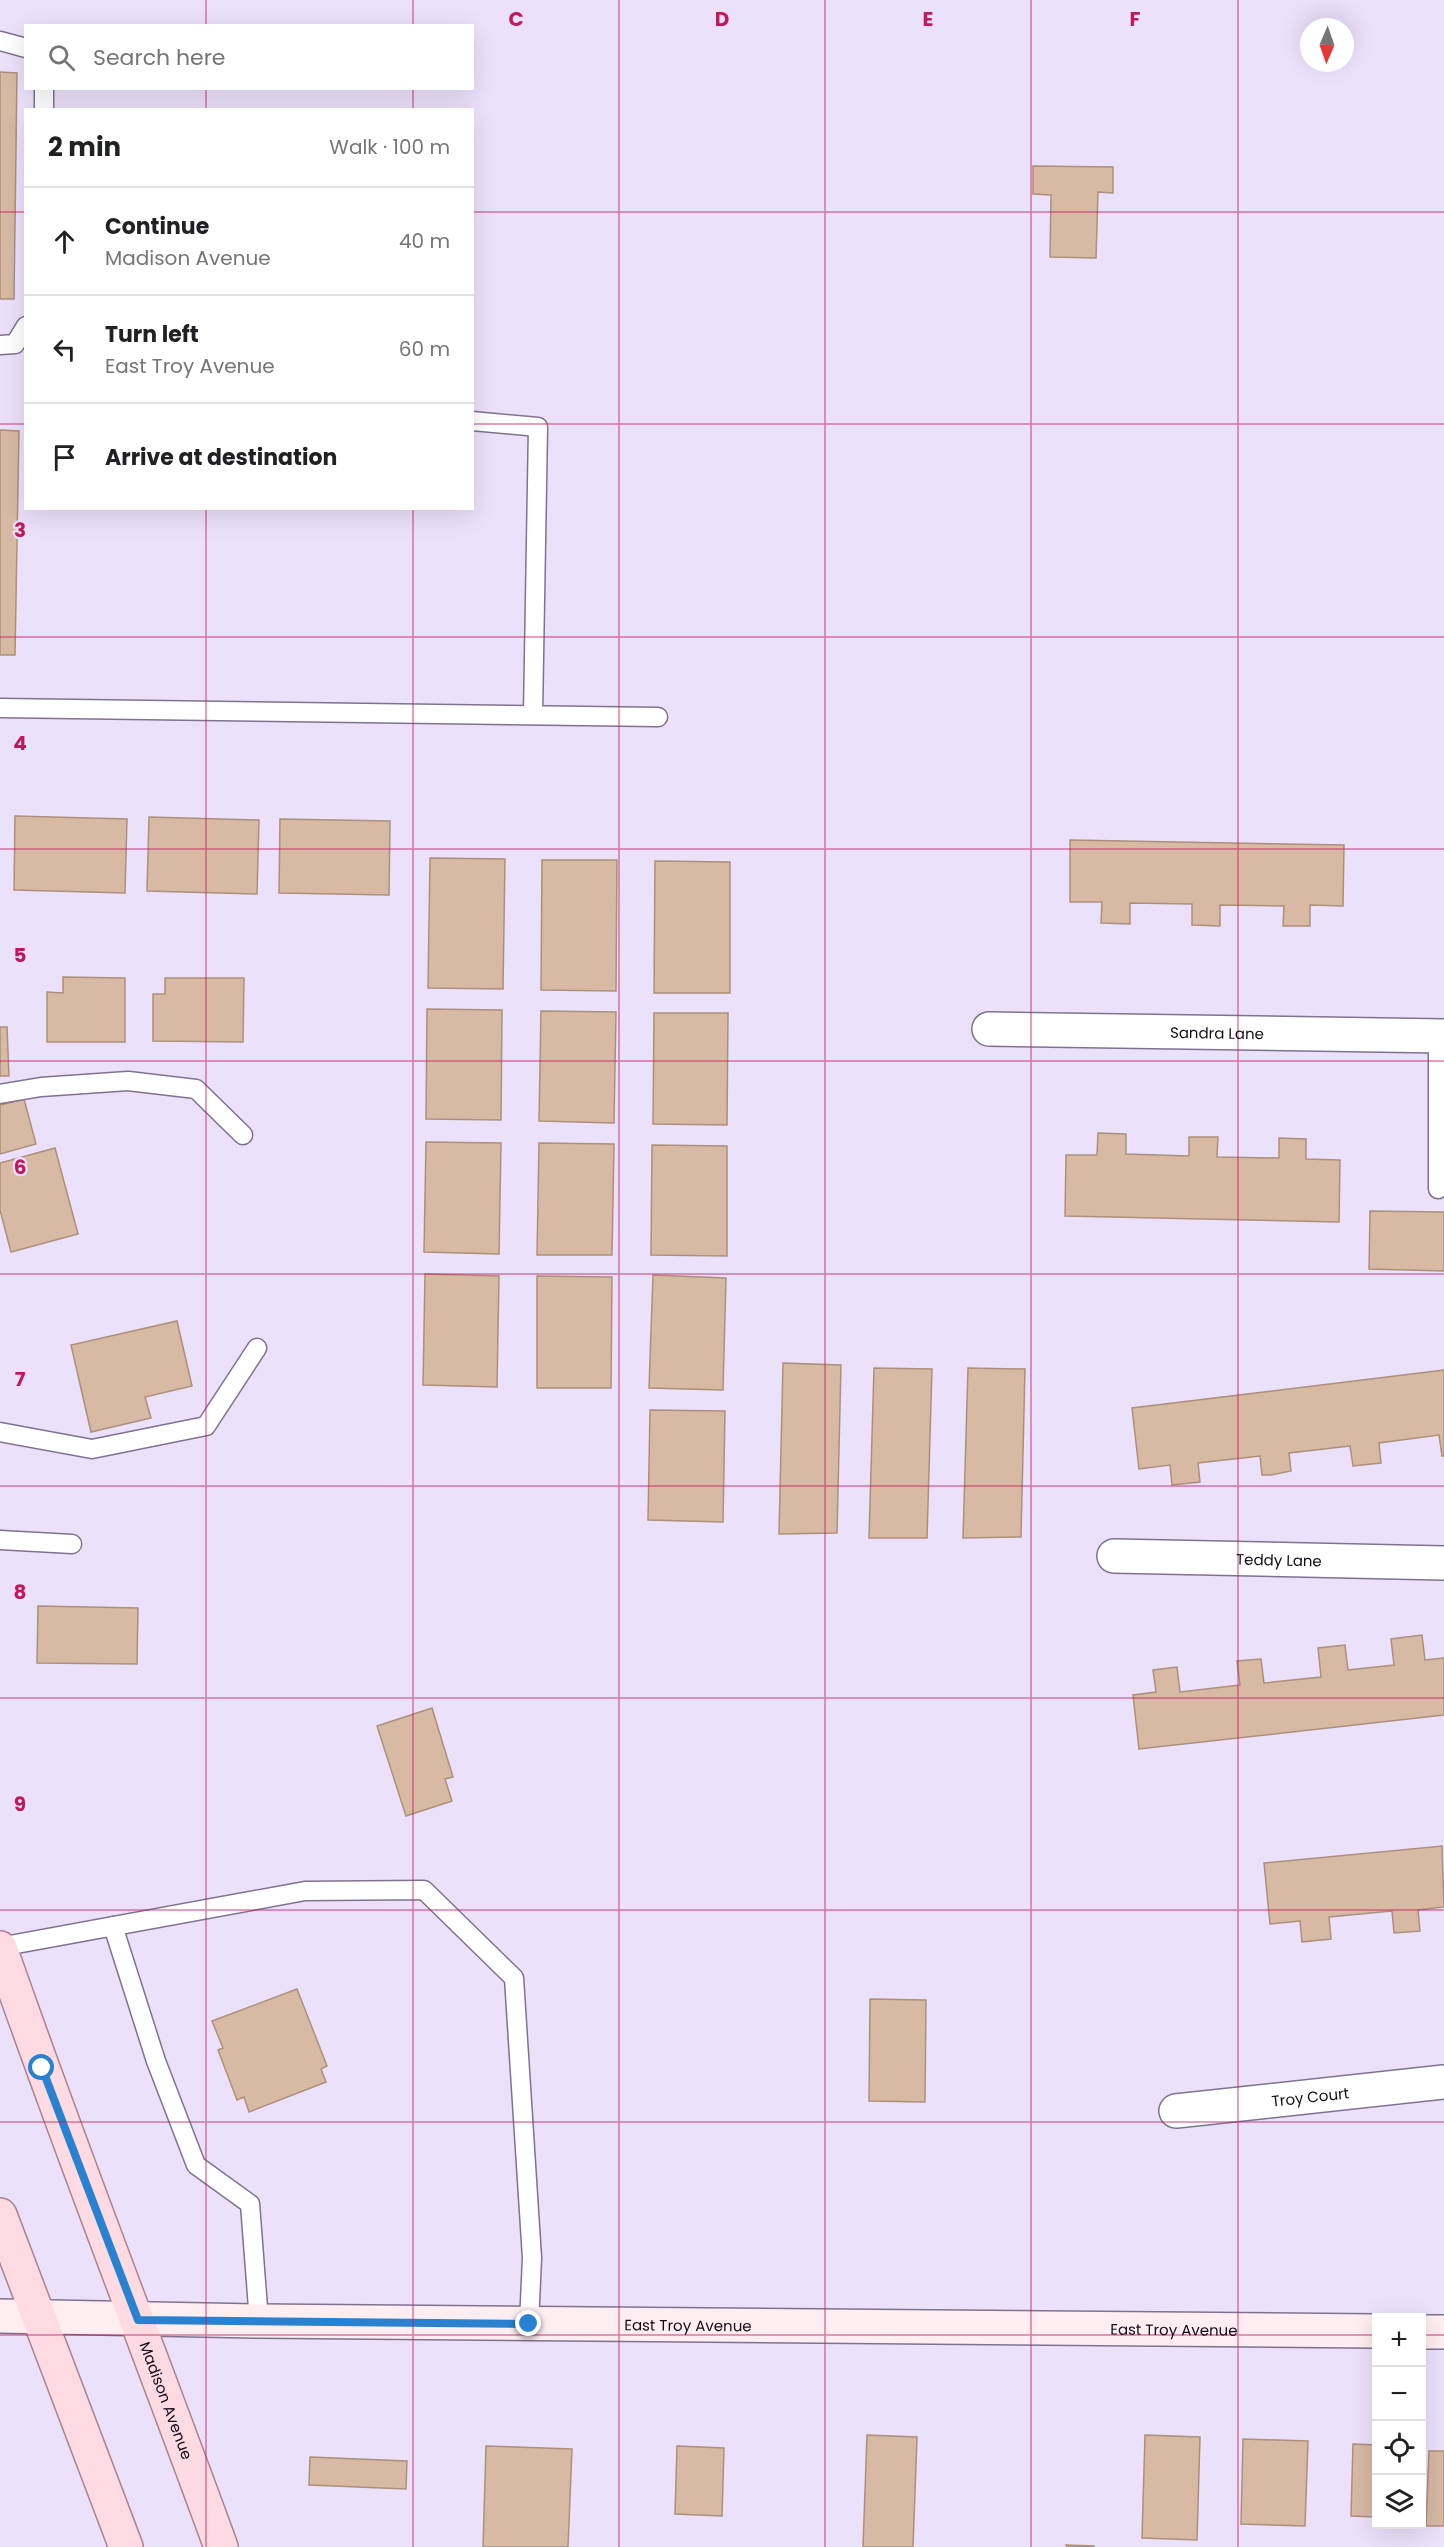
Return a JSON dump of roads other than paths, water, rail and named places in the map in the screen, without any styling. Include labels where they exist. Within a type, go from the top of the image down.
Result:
[{"type":"main road","name":"Madison Avenue","points":[[0,1948],[42,2068],[221,2547]]},
{"type":"main road","points":[[0,2215],[126,2547]]},
{"type":"main road","name":"East Troy Avenue","points":[[0,2316],[138,2320],[1372,2331]]},
{"type":"main road","points":[[1426,2332],[1444,2332]]},
{"type":"street","name":"Sandra Lane","points":[[989,1029],[1441,1036]]},
{"type":"street","name":"Teddy Lane","points":[[1114,1556],[1444,1563]]},
{"type":"street","name":"Troy Court","points":[[1176,2111],[1444,2082]]},
{"type":"lane","points":[[0,41],[24,47]]},
{"type":"lane","points":[[44,90],[44,108]]},
{"type":"lane","points":[[0,345],[15,345],[24,329]]},
{"type":"lane","points":[[474,421],[538,427],[533,715]]},
{"type":"lane","points":[[0,708],[658,717]]},
{"type":"lane","points":[[1438,1189],[1441,1036]]},
{"type":"lane","points":[[0,1094],[41,1088],[128,1081],[196,1089],[243,1135]]},
{"type":"lane","points":[[0,1432],[92,1449],[206,1426],[257,1348]]},
{"type":"lane","points":[[0,1540],[72,1544]]},
{"type":"lane","points":[[0,1948],[305,1891],[424,1890],[514,1978],[532,2258],[529,2324]]},
{"type":"lane","points":[[113,1926],[156,2061],[196,2165],[250,2204],[259,2321]]}]
